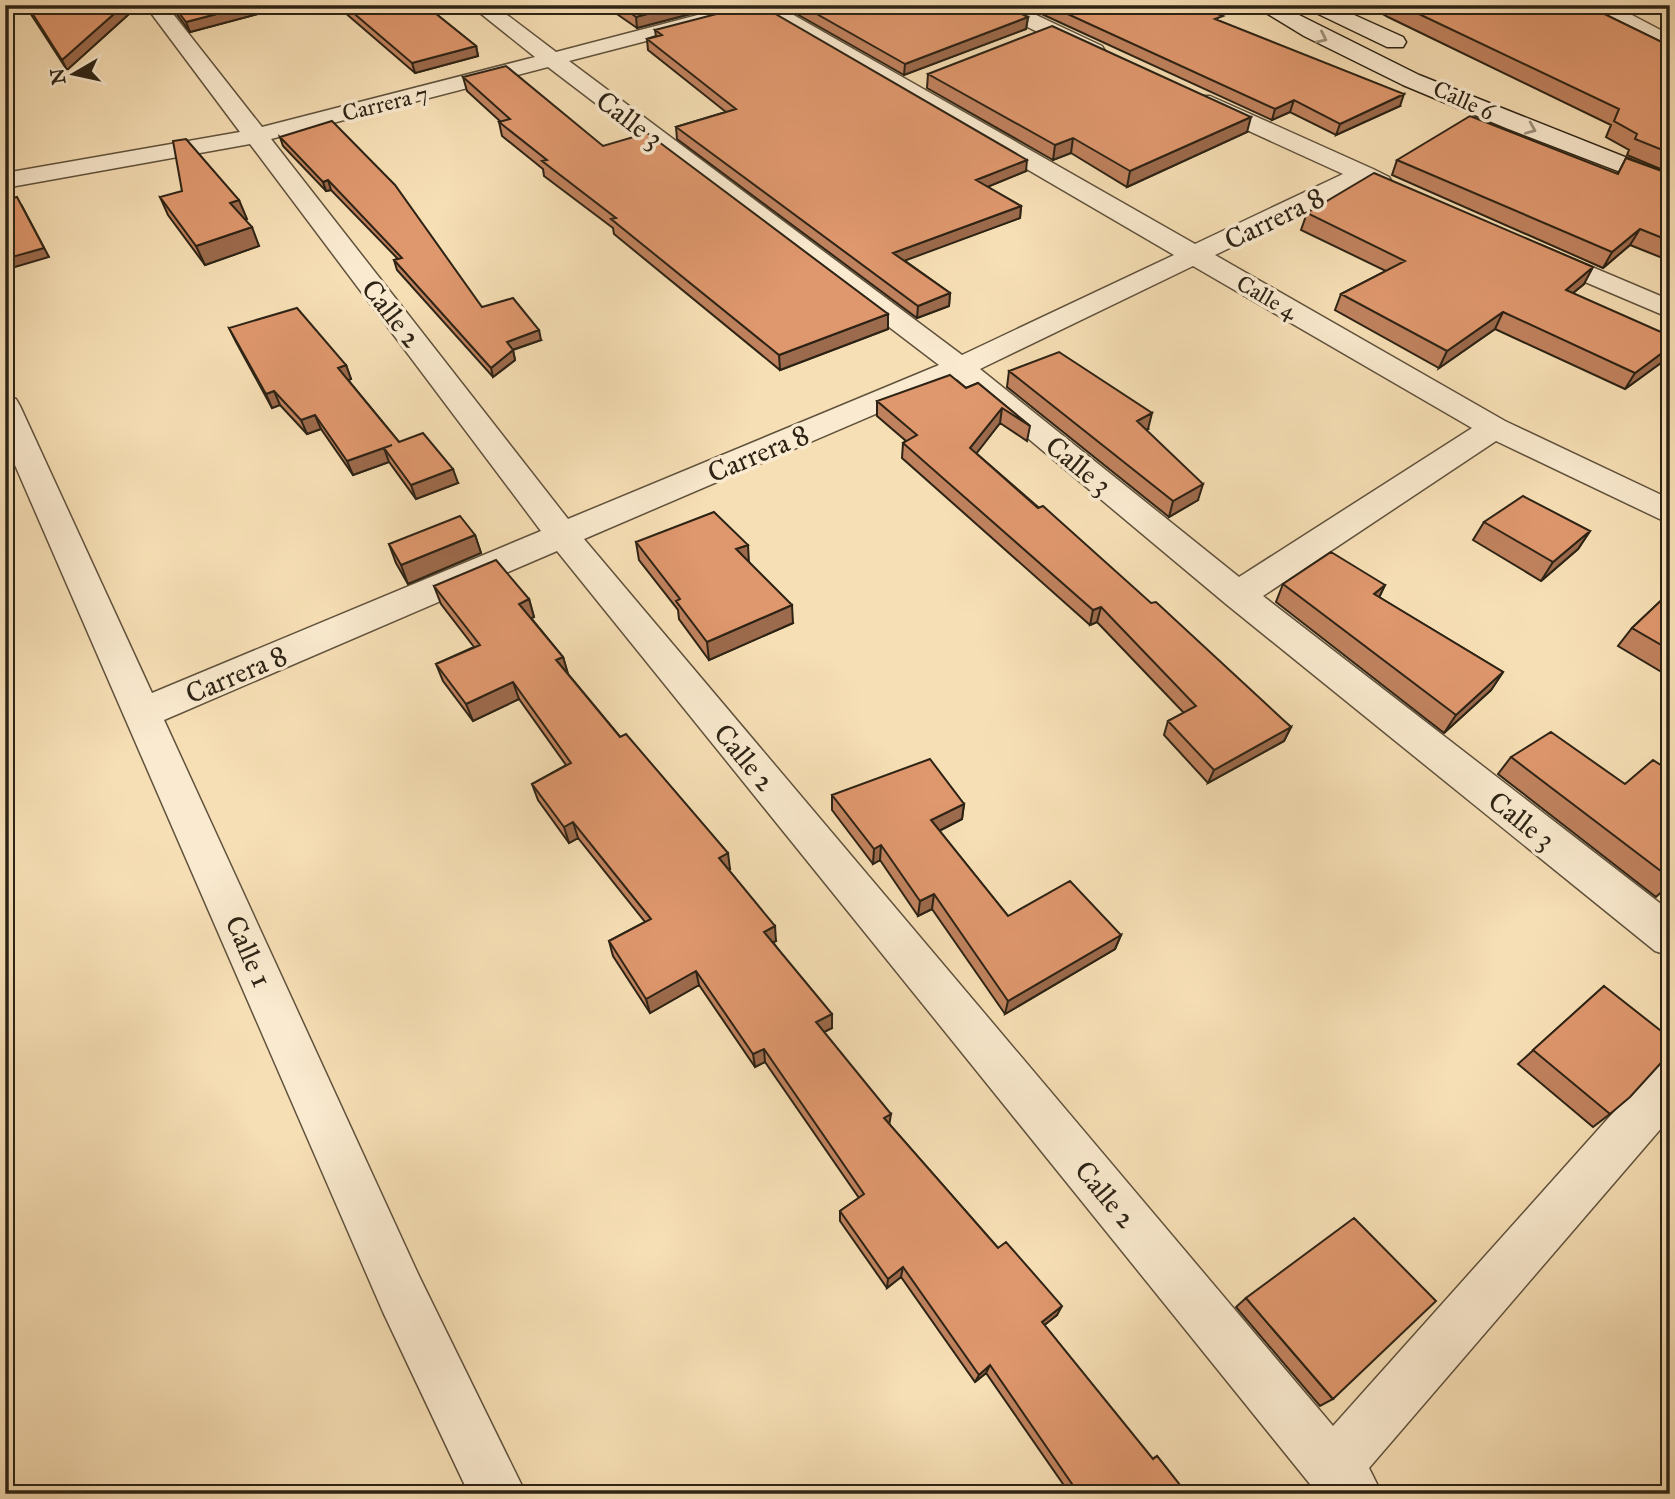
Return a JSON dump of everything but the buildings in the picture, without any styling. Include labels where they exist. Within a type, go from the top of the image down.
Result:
[{"type":"street","name":"Calle 2","points":[[155,5],[564,537],[1343,1481]]},
{"type":"street","name":"Calle 3","points":[[480,5],[960,367],[1238,595],[1670,937]]},
{"type":"street","name":"Carrera 7","points":[[5,181],[256,136],[761,5]]},
{"type":"street","name":"Calle 4","points":[[761,5],[915,82],[1196,256],[1494,428],[1670,513]]},
{"type":"street","points":[[998,5],[1120,63]]},
{"type":"street","name":"Calle 6","points":[[1263,5],[1316,36],[1532,130],[1670,184]]},
{"type":"street","name":"Calle 6","points":[[1315,5],[1414,51]]},
{"type":"street","points":[[1597,5],[1670,44]]},
{"type":"street","points":[[1026,40],[1050,30]]},
{"type":"street","points":[[1178,90],[1397,190]]},
{"type":"street","points":[[1550,114],[1576,124]]},
{"type":"street","name":"Carrera 8","points":[[144,712],[564,537],[960,367],[1364,174]]},
{"type":"street","points":[[1520,244],[1670,310]]},
{"type":"street","name":"Calle 1","points":[[5,406],[144,712],[401,1294],[498,1494]]},
{"type":"street","points":[[1238,595],[1494,428]]},
{"type":"street","points":[[1343,1481],[1670,1083]]}]
